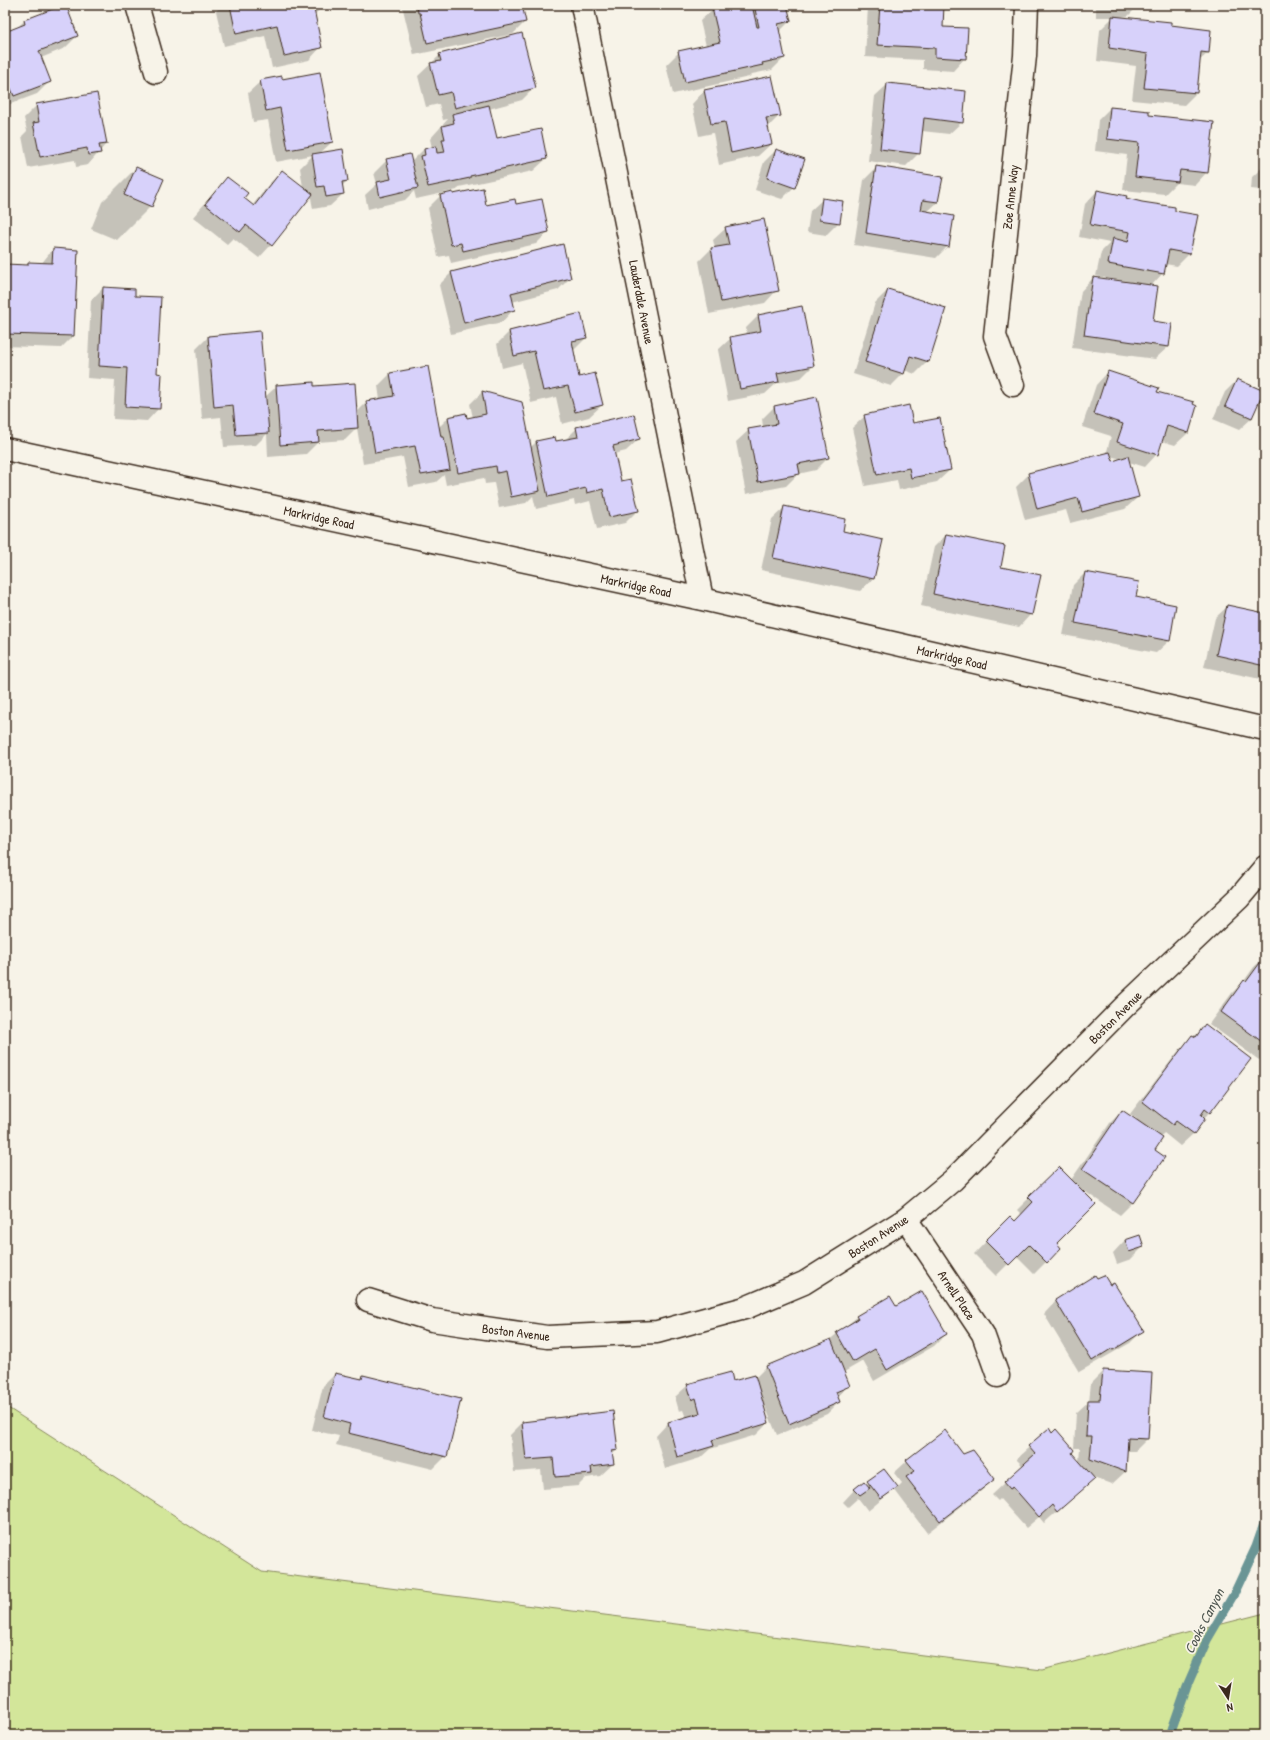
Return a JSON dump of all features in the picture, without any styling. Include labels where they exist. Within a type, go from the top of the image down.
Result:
[{"type":"street","points":[[137,5],[156,72]]},
{"type":"street","name":"Lauderdale Avenue","points":[[582,5],[702,599]]},
{"type":"street","name":"Zoe Anne Way","points":[[1013,385],[995,336],[1025,56],[1028,5]]},
{"type":"street","name":"Markridge Road","points":[[5,449],[702,599],[1265,729]]},
{"type":"street","name":"Boston Avenue","points":[[368,1300],[432,1320],[547,1337],[657,1332],[745,1308],[804,1283],[906,1219],[953,1180],[1125,1006],[1239,898],[1265,866]]},
{"type":"street","name":"Arnell Place","points":[[906,1219],[983,1334],[998,1376]]},
{"type":"green space","points":[[5,1406],[262,1572],[1042,1670],[1265,1613],[1265,1735],[5,1735]]},
{"type":"building","points":[[66,5],[78,36],[39,51],[51,82],[14,96],[5,74],[5,32],[25,24],[24,20]]},
{"type":"building","points":[[230,5],[323,5],[323,7],[314,9],[322,48],[284,56],[277,25],[236,34]]},
{"type":"building","points":[[417,5],[522,5],[526,22],[427,43]]},
{"type":"building","points":[[725,5],[752,5],[757,27],[759,27],[754,5],[774,5],[775,7],[787,5],[791,21],[778,24],[785,58],[762,63],[763,65],[685,82],[678,51],[720,42],[712,8]]},
{"type":"building","points":[[880,5],[944,5],[943,27],[968,28],[966,59],[935,57],[935,48],[877,45]]},
{"type":"building","points":[[1112,16],[1171,22],[1171,25],[1211,30],[1209,53],[1201,52],[1197,93],[1144,88],[1148,54],[1109,48]]},
{"type":"building","points":[[522,33],[536,88],[455,108],[451,92],[438,95],[430,63],[441,61],[439,54]]},
{"type":"building","points":[[320,72],[333,142],[288,150],[280,108],[266,111],[260,80],[282,76],[282,79]]},
{"type":"building","points":[[772,76],[781,116],[766,118],[772,144],[731,153],[725,122],[711,124],[704,90]]},
{"type":"building","points":[[887,83],[966,91],[963,123],[924,118],[920,154],[880,149]]},
{"type":"building","points":[[97,93],[107,144],[99,145],[101,153],[88,155],[87,148],[40,157],[33,123],[39,122],[36,104]]},
{"type":"building","points":[[489,105],[497,138],[541,129],[547,159],[428,187],[421,156],[425,155],[424,149],[436,146],[437,153],[445,152],[442,139],[445,139],[442,126],[454,123],[452,114]]},
{"type":"building","points":[[1110,107],[1149,111],[1149,115],[1214,122],[1208,173],[1180,170],[1178,182],[1135,177],[1139,143],[1107,139]]},
{"type":"building","points":[[343,149],[348,181],[342,182],[344,194],[326,197],[324,186],[317,187],[312,154]]},
{"type":"building","points":[[776,149],[805,159],[795,188],[767,178]]},
{"type":"building","points":[[410,154],[418,188],[380,197],[377,182],[391,179],[386,159]]},
{"type":"building","points":[[876,166],[943,177],[938,202],[923,200],[921,210],[954,216],[949,247],[866,233]]},
{"type":"building","points":[[136,167],[164,179],[152,207],[124,195]]},
{"type":"building","points":[[282,170],[313,194],[272,246],[246,225],[240,232],[205,204],[227,177],[248,193],[244,198],[254,206]]},
{"type":"building","points":[[483,188],[486,205],[515,199],[516,204],[542,199],[549,232],[463,251],[461,243],[451,245],[440,195]]},
{"type":"building","points":[[1097,190],[1127,196],[1126,198],[1142,202],[1175,207],[1175,211],[1198,215],[1190,254],[1169,250],[1164,274],[1108,264],[1113,238],[1128,242],[1130,232],[1090,225]]},
{"type":"building","points":[[822,198],[843,201],[840,223],[819,220]]},
{"type":"building","points":[[764,219],[779,291],[721,302],[711,248],[729,245],[725,227]]},
{"type":"building","points":[[563,244],[571,278],[511,293],[515,310],[464,323],[451,272]]},
{"type":"building","points":[[53,248],[78,250],[74,336],[5,334],[5,264],[28,265],[28,262],[52,263]]},
{"type":"building","points":[[1093,277],[1158,286],[1153,321],[1172,324],[1169,347],[1084,335]]},
{"type":"building","points":[[103,287],[135,289],[135,296],[161,297],[157,373],[162,374],[160,409],[125,407],[127,368],[99,366]]},
{"type":"building","points":[[888,289],[946,308],[929,362],[910,356],[904,374],[865,362]]},
{"type":"building","points":[[802,306],[814,366],[777,373],[779,382],[740,389],[730,337],[761,331],[758,315]]},
{"type":"building","points":[[581,313],[587,338],[572,341],[579,377],[595,373],[603,405],[575,412],[568,386],[543,391],[534,351],[514,356],[509,331]]},
{"type":"building","points":[[260,331],[269,433],[236,435],[233,405],[214,407],[208,336]]},
{"type":"building","points":[[428,366],[441,437],[444,437],[450,470],[421,475],[415,446],[375,453],[366,401],[394,396],[390,373]]},
{"type":"building","points":[[1108,371],[1159,388],[1157,392],[1194,402],[1193,404],[1197,406],[1189,433],[1167,426],[1158,455],[1117,442],[1123,424],[1094,414]]},
{"type":"building","points":[[1237,379],[1264,391],[1252,418],[1225,406]]},
{"type":"building","points":[[314,382],[314,386],[355,383],[358,428],[318,431],[319,442],[280,445],[276,385]]},
{"type":"building","points":[[482,391],[522,402],[540,491],[511,497],[506,471],[497,473],[496,466],[458,473],[448,417],[466,413],[467,418],[486,414]]},
{"type":"building","points":[[817,397],[829,458],[798,464],[800,474],[758,482],[748,429],[777,424],[774,406]]},
{"type":"building","points":[[909,405],[913,423],[940,418],[951,470],[911,478],[909,468],[877,475],[864,415]]},
{"type":"building","points":[[634,414],[640,439],[613,446],[621,481],[631,479],[639,511],[609,517],[603,489],[587,493],[586,488],[548,497],[536,441],[555,437],[556,441],[578,437],[576,427]]},
{"type":"building","points":[[1110,452],[1113,461],[1128,456],[1139,497],[1082,512],[1078,498],[1037,509],[1028,473]]},
{"type":"building","points":[[784,506],[845,519],[843,531],[883,540],[874,579],[773,558]]},
{"type":"building","points":[[946,534],[1005,546],[1001,567],[1041,575],[1032,615],[933,594]]},
{"type":"building","points":[[1085,572],[1139,582],[1136,597],[1176,605],[1170,641],[1075,623]]},
{"type":"building","points":[[1227,605],[1265,613],[1265,666],[1216,655]]},
{"type":"building","points":[[1265,956],[1265,1044],[1221,1012],[1244,980],[1246,982]]},
{"type":"building","points":[[1205,1024],[1251,1059],[1210,1113],[1205,1109],[1201,1115],[1205,1119],[1194,1134],[1176,1121],[1173,1125],[1142,1101],[1192,1035],[1196,1037]]},
{"type":"building","points":[[1122,1110],[1163,1138],[1155,1150],[1165,1157],[1133,1203],[1082,1169]]},
{"type":"building","points":[[1059,1167],[1096,1204],[1057,1243],[1061,1248],[1047,1263],[1029,1245],[1009,1265],[985,1241],[1010,1216],[1015,1221],[1033,1202],[1028,1197]]},
{"type":"building","points":[[1140,1235],[1144,1247],[1129,1252],[1125,1240]]},
{"type":"building","points":[[1095,1275],[1097,1278],[1104,1275],[1110,1285],[1114,1283],[1144,1331],[1092,1361],[1055,1300]]},
{"type":"building","points":[[922,1291],[947,1334],[887,1370],[875,1349],[853,1362],[836,1332],[858,1319],[856,1316],[890,1296],[896,1306]]},
{"type":"building","points":[[831,1339],[850,1386],[836,1392],[840,1402],[789,1424],[766,1366]]},
{"type":"building","points":[[1103,1370],[1152,1373],[1148,1439],[1128,1438],[1126,1472],[1090,1459],[1092,1436],[1086,1436],[1088,1400],[1100,1400]]},
{"type":"building","points":[[731,1372],[733,1381],[755,1375],[769,1423],[712,1440],[714,1446],[677,1457],[668,1422],[700,1413],[696,1398],[692,1400],[687,1384]]},
{"type":"building","points":[[335,1373],[362,1379],[363,1375],[461,1399],[447,1457],[348,1433],[350,1424],[324,1417]]},
{"type":"building","points":[[613,1411],[618,1450],[612,1451],[614,1464],[591,1467],[592,1474],[555,1477],[553,1458],[526,1460],[522,1422]]},
{"type":"building","points":[[1049,1428],[1052,1433],[1056,1429],[1074,1450],[1072,1453],[1095,1479],[1057,1512],[1052,1505],[1039,1517],[1013,1487],[1010,1489],[1004,1482],[1035,1454],[1028,1446]]},
{"type":"building","points":[[945,1430],[963,1454],[973,1450],[995,1479],[940,1521],[906,1477],[915,1471],[906,1460]]},
{"type":"building","points":[[884,1469],[898,1487],[881,1499],[867,1481]]},
{"type":"building","points":[[864,1481],[870,1488],[860,1495],[854,1489]]},
{"type":"waterway","name":"Cooks Canyon","points":[[1170,1735],[1187,1686],[1207,1640],[1234,1594],[1256,1547],[1265,1521]]}]
